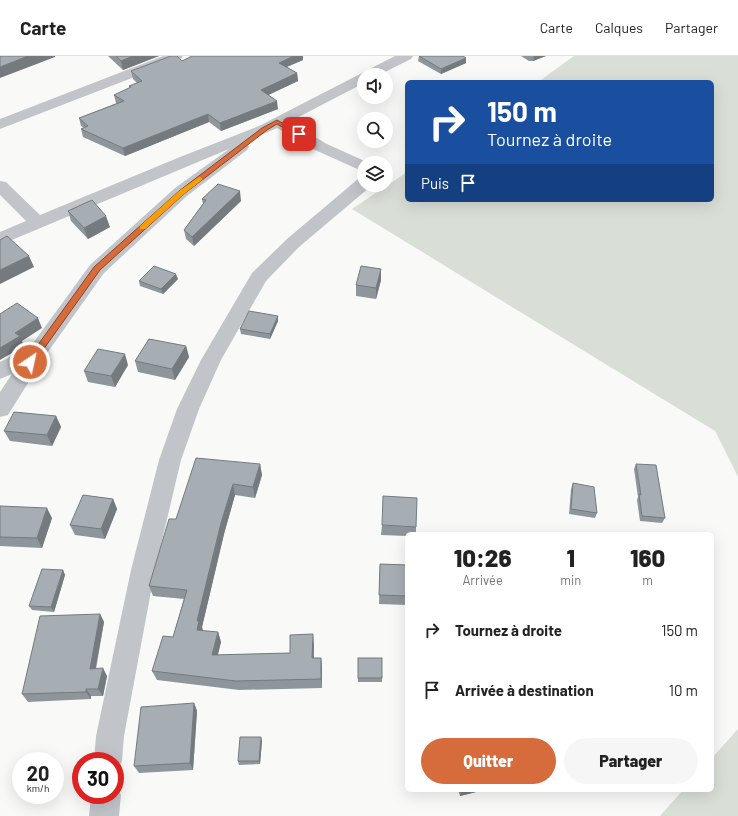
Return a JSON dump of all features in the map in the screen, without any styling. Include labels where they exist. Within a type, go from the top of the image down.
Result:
[{"type":"street","points":[[0,124],[176,56]]},
{"type":"street","points":[[382,68],[406,56]]},
{"type":"street","points":[[0,239],[37,222],[271,125],[357,81]]},
{"type":"street","points":[[271,125],[357,164]]},
{"type":"street","points":[[0,409],[38,351],[97,269],[181,192],[271,125]]},
{"type":"street","points":[[0,186],[37,222]]},
{"type":"street","points":[[109,752],[110,736],[143,570],[170,460],[188,408],[211,360],[259,278],[293,243],[357,190]]},
{"type":"street","points":[[0,371],[38,351]]},
{"type":"street","points":[[104,816],[105,804]]},
{"type":"shaded area","points":[[574,56],[738,56],[738,477],[715,431],[352,209],[377,192],[393,192],[393,181],[405,173],[405,202],[714,202],[714,80],[541,80]]},
{"type":"shaded area","points":[[738,729],[738,816],[660,816],[681,792],[714,792],[714,756]]},
{"type":"building","points":[[0,56],[28,56],[0,67]]},
{"type":"building","points":[[116,56],[133,56],[121,61]]},
{"type":"building","points":[[171,56],[177,56],[182,61],[192,56],[294,56],[279,63],[297,73],[261,90],[277,101],[220,123],[208,114],[123,148],[81,129],[88,126],[79,118],[124,101],[114,95],[131,87],[129,86],[142,81],[131,71]]},
{"type":"building","points":[[419,56],[463,56],[466,58],[441,69]]},
{"type":"building","points":[[218,184],[240,191],[192,237],[184,230],[206,200],[202,199]]},
{"type":"building","points":[[92,200],[106,216],[84,228],[68,211]]},
{"type":"building","points":[[7,236],[29,256],[0,270],[0,240]]},
{"type":"building","points":[[154,266],[176,274],[161,289],[139,281]]},
{"type":"building","points":[[361,266],[381,269],[376,288],[356,285]]},
{"type":"building","points":[[17,303],[38,318],[15,333],[20,336],[0,348],[0,314]]},
{"type":"building","points":[[249,311],[278,316],[270,334],[240,329]]},
{"type":"building","points":[[149,339],[186,346],[172,369],[135,361]]},
{"type":"building","points":[[98,349],[125,354],[111,376],[84,371]]},
{"type":"building","points":[[14,412],[56,416],[47,435],[4,431]]},
{"type":"building","points":[[196,458],[260,464],[253,487],[233,484],[221,523],[197,621],[199,621],[197,630],[218,632],[212,655],[290,653],[290,635],[313,634],[312,658],[321,658],[321,679],[236,681],[152,671],[163,636],[173,637],[187,590],[149,586],[169,519],[176,519]]},
{"type":"building","points":[[636,464],[656,465],[665,518],[642,516],[639,494],[641,495]]},
{"type":"building","points":[[573,483],[594,487],[597,513],[571,509]]},
{"type":"building","points":[[83,495],[113,499],[101,529],[70,525]]},
{"type":"building","points":[[383,496],[417,498],[416,527],[382,525]]},
{"type":"building","points":[[0,506],[47,508],[37,538],[0,537]]},
{"type":"building","points":[[380,564],[405,565],[405,596],[379,595]]},
{"type":"building","points":[[42,569],[63,570],[51,607],[29,606]]},
{"type":"building","points":[[100,614],[90,669],[103,668],[98,689],[86,689],[86,692],[22,694],[40,616]]},
{"type":"building","points":[[358,658],[382,658],[382,678],[358,678]]},
{"type":"building","points":[[194,703],[190,763],[134,766],[141,707]]},
{"type":"building","points":[[240,737],[261,737],[259,761],[238,761]]},
{"type":"slow traffic","points":[[143,227],[181,192],[199,179]]},
{"type":"route","points":[[30,362],[97,269],[181,192],[264,129],[277,122],[299,134]]}]
